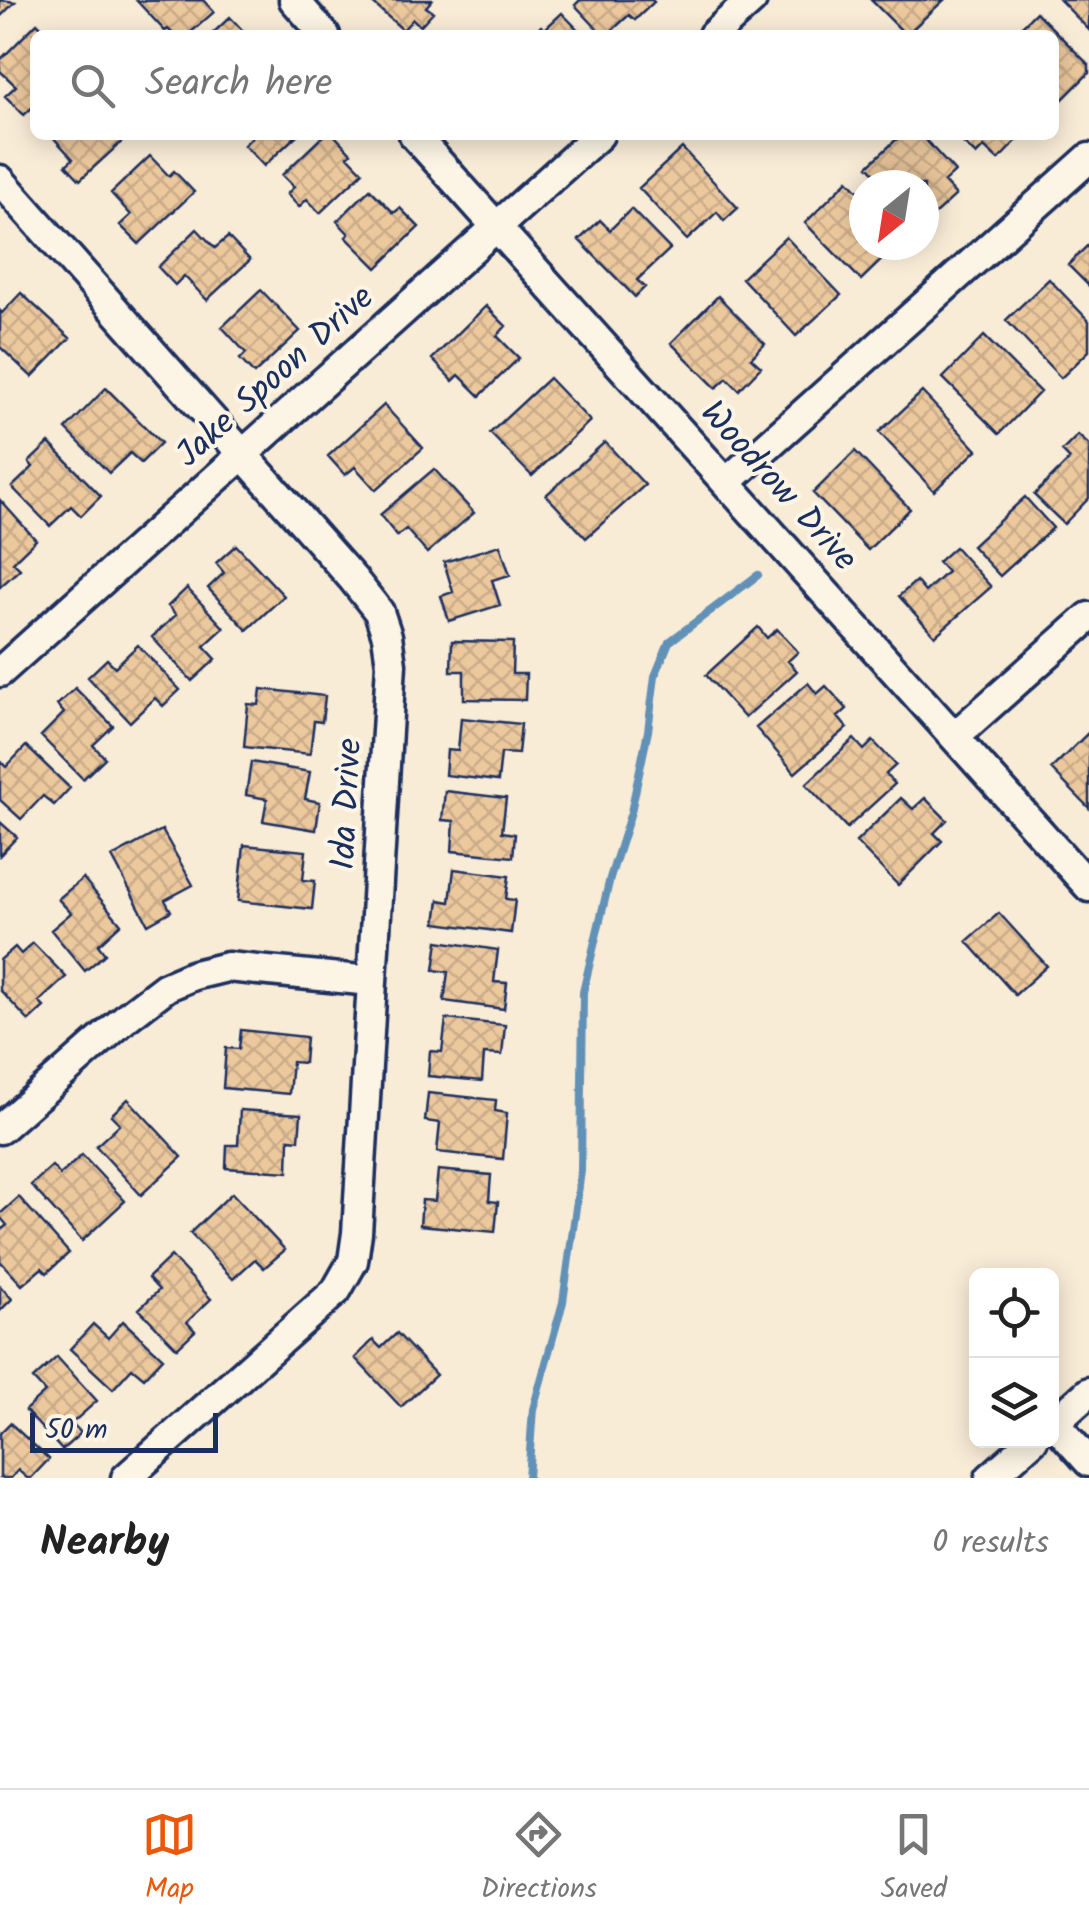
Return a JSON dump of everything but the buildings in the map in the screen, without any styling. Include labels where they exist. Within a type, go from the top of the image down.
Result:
[{"type":"street","points":[[294,0],[321,30]]},
{"type":"street","points":[[719,30],[752,0]]},
{"type":"street","name":"Woodrow Drive","points":[[418,140],[1089,887]]},
{"type":"street","name":"Jake Spoon Drive","points":[[0,672],[594,140]]},
{"type":"street","points":[[727,482],[1089,158]]},
{"type":"street","name":"Ida Drive","points":[[5,196],[380,612],[391,664],[353,1261],[336,1291],[126,1478]]},
{"type":"street","points":[[955,736],[1089,616]]},
{"type":"street","points":[[0,1129],[128,1016],[166,987],[194,975],[227,967],[372,981]]},
{"type":"street","points":[[1059,1418],[1089,1392]]},
{"type":"street","points":[[1059,1439],[1089,1462]]},
{"type":"street","points":[[990,1478],[1024,1448]]},
{"type":"waterway","points":[[528,1478],[533,1409],[563,1302],[581,1171],[583,992],[610,878],[631,812],[655,676],[669,642],[758,575]]}]
